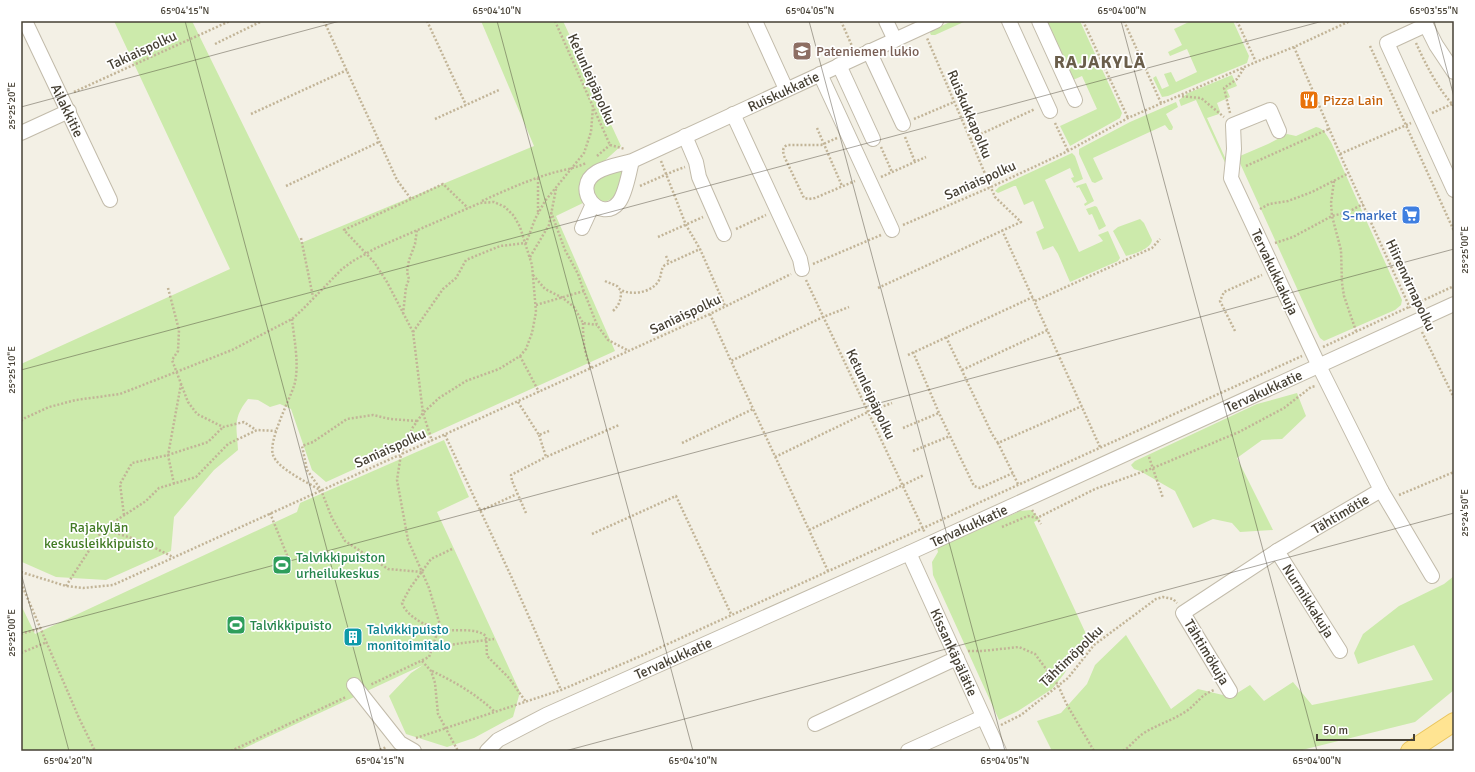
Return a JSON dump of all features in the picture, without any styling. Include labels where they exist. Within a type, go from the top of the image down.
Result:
[{"type":"main road","points":[[1410,751],[1454,722]]},
{"type":"street","name":"Ailakkitie","points":[[25,21],[110,200]]},
{"type":"street","points":[[754,21],[786,89]]},
{"type":"street","points":[[886,21],[895,40]]},
{"type":"street","name":"Ruiskukkatie","points":[[593,204],[590,202],[587,190],[588,183],[592,176],[599,171],[632,161],[936,21]]},
{"type":"street","points":[[1009,21],[1048,108]]},
{"type":"street","points":[[1040,21],[1075,100]]},
{"type":"street","points":[[1454,72],[1436,45],[1425,23],[1411,32],[1388,43],[1454,190]]},
{"type":"street","points":[[869,51],[902,124]]},
{"type":"street","points":[[839,65],[873,139]]},
{"type":"street","points":[[820,74],[892,230]]},
{"type":"street","points":[[1233,125],[1270,110],[1279,130]]},
{"type":"street","points":[[21,134],[69,112]]},
{"type":"street","points":[[734,114],[800,259],[802,269]]},
{"type":"street","name":"Tervakukkakuja","points":[[1233,125],[1234,149],[1231,178],[1304,353],[1319,366]]},
{"type":"street","points":[[685,136],[696,162],[699,177],[724,234]]},
{"type":"street","points":[[582,228],[593,204],[604,209],[612,207],[618,203],[622,196],[632,161]]},
{"type":"street","name":"Tervakukkatie","points":[[487,751],[498,740],[546,715],[909,553],[1454,304]]},
{"type":"street","name":"Tähtimötie","points":[[1183,613],[1277,551],[1384,495],[1319,366]]},
{"type":"street","points":[[1384,495],[1432,576]]},
{"type":"street","name":"Nurmikkakuja","points":[[1277,551],[1340,651]]},
{"type":"street","name":"Kissankäpälätie","points":[[909,553],[960,655],[983,717],[999,751]]},
{"type":"street","name":"Tähtimökuja","points":[[1183,613],[1230,691]]},
{"type":"street","points":[[815,724],[960,655]]},
{"type":"street","points":[[356,688],[400,743],[414,751]]},
{"type":"street","points":[[908,751],[983,717]]},
{"type":"path","name":"Takiaispolku","points":[[62,98],[230,21]]},
{"type":"path","points":[[215,44],[262,21]]},
{"type":"path","points":[[324,21],[397,180],[411,199]]},
{"type":"path","points":[[427,21],[466,105]]},
{"type":"path","name":"Ketunleipäpolku","points":[[555,21],[610,145],[599,155],[593,158]]},
{"type":"path","points":[[841,21],[853,48]]},
{"type":"path","points":[[1083,21],[1128,118]]},
{"type":"path","points":[[1124,21],[1161,104]]},
{"type":"path","points":[[1237,21],[1256,62]]},
{"type":"path","name":"Saniaispolku","points":[[21,572],[66,586],[83,588],[112,585],[518,402],[710,314],[802,269],[991,187],[1068,151],[1128,118],[1294,47],[1350,21]]},
{"type":"path","name":"Ruiskukkapolku","points":[[922,27],[995,197],[1021,222],[1002,230]]},
{"type":"path","points":[[1340,154],[1453,105],[1430,71],[1411,32]]},
{"type":"path","points":[[1370,46],[1454,231]]},
{"type":"path","name":"Hiirenvirnapolku","points":[[1294,47],[1340,154],[1410,307],[1454,398]]},
{"type":"path","points":[[1233,125],[1224,88],[1237,79],[1245,67]]},
{"type":"path","points":[[251,114],[347,70]]},
{"type":"path","points":[[434,119],[499,90]]},
{"type":"path","points":[[1178,96],[1201,98],[1233,125]]},
{"type":"path","points":[[915,162],[904,134],[902,124],[954,102]]},
{"type":"path","points":[[526,243],[535,219],[545,201],[584,153],[590,132],[593,107]]},
{"type":"path","points":[[970,139],[1048,108],[1068,151]]},
{"type":"path","points":[[817,128],[842,186]]},
{"type":"path","points":[[1246,166],[1329,129]]},
{"type":"path","points":[[847,133],[821,145],[787,145],[783,150],[784,156],[804,198],[815,198],[842,186],[892,172],[926,157]]},
{"type":"path","points":[[873,139],[879,143],[892,172]]},
{"type":"path","points":[[286,186],[379,142]]},
{"type":"path","points":[[656,150],[676,204],[700,249],[725,306]]},
{"type":"path","points":[[21,421],[49,407],[76,400],[120,394],[232,350],[292,319],[342,269],[367,253],[504,191],[550,173],[572,168],[588,162]]},
{"type":"path","points":[[638,186],[696,162]]},
{"type":"path","points":[[1258,210],[1269,204],[1288,201],[1312,192],[1349,173]]},
{"type":"path","points":[[538,178],[538,213]]},
{"type":"path","points":[[1334,181],[1331,202],[1332,216],[1341,250],[1344,296],[1356,332]]},
{"type":"path","points":[[432,440],[423,413],[413,332],[387,282],[367,253],[344,230],[443,184],[468,208]]},
{"type":"path","points":[[530,257],[548,225],[556,188]]},
{"type":"path","points":[[231,751],[356,688],[429,657],[440,625],[423,572],[408,540],[396,480],[401,454],[417,421],[439,398],[466,382],[499,370],[520,356],[526,349],[532,333],[536,312],[530,257],[520,227],[514,216],[505,207],[494,202],[480,202]]},
{"type":"path","points":[[1276,250],[1273,244],[1293,237],[1332,216],[1348,212],[1363,204]]},
{"type":"path","points":[[724,234],[777,210]]},
{"type":"path","points":[[551,212],[565,250],[578,274],[597,325],[608,340],[629,351]]},
{"type":"path","points":[[658,237],[714,212]]},
{"type":"path","points":[[403,314],[406,287],[409,279],[407,272],[409,260],[418,230]]},
{"type":"path","points":[[878,288],[1002,230],[1034,297],[1100,447]]},
{"type":"path","points":[[300,238],[314,298]]},
{"type":"path","points":[[1035,301],[1152,248],[1160,239]]},
{"type":"path","points":[[413,332],[443,289],[456,278],[466,260],[500,246],[526,243]]},
{"type":"path","points":[[605,281],[621,290],[632,293],[643,292],[654,287],[662,276],[662,267],[700,249]]},
{"type":"path","points":[[666,256],[669,263]]},
{"type":"path","name":"Ketunleipäpolku","points":[[802,269],[823,317],[922,527]]},
{"type":"path","points":[[533,274],[545,289],[563,298],[574,306],[583,323],[583,342],[586,357],[591,368]]},
{"type":"path","points":[[1235,331],[1220,302],[1224,292],[1264,274]]},
{"type":"path","points":[[445,728],[561,690],[648,653],[1304,353],[1356,332],[1454,286]]},
{"type":"path","points":[[168,288],[179,330],[178,351],[172,360],[188,402],[197,414],[223,427]]},
{"type":"path","points":[[613,311],[621,299],[621,290]]},
{"type":"path","points":[[536,305],[584,292]]},
{"type":"path","points":[[908,355],[1034,297]]},
{"type":"path","points":[[731,361],[823,317],[849,307]]},
{"type":"path","points":[[710,314],[828,571]]},
{"type":"path","points":[[292,319],[297,375],[276,432],[272,450],[273,456],[285,468],[321,490]]},
{"type":"path","points":[[583,323],[597,325]]},
{"type":"path","points":[[962,370],[1048,330]]},
{"type":"path","points":[[946,337],[992,434],[1018,484]]},
{"type":"path","points":[[913,352],[939,413],[974,486],[980,488],[1013,473]]},
{"type":"path","points":[[520,356],[539,392]]},
{"type":"path","points":[[174,484],[168,455],[181,384]]},
{"type":"path","points":[[1000,527],[1028,516],[1037,518],[1095,489],[1153,468],[1239,432],[1284,408],[1311,387],[1328,384]]},
{"type":"path","points":[[518,402],[539,435],[546,457]]},
{"type":"path","points":[[775,457],[868,412],[892,403]]},
{"type":"path","points":[[998,443],[1082,406]]},
{"type":"path","points":[[682,443],[753,409]]},
{"type":"path","points":[[904,428],[939,413]]},
{"type":"path","points":[[417,421],[390,419],[373,415],[346,419],[313,442],[302,446],[307,470],[321,490],[332,518],[345,541],[388,569],[423,572]]},
{"type":"path","points":[[124,515],[120,484],[132,462],[168,455],[208,442],[223,427],[244,422],[257,430],[276,432]]},
{"type":"path","points":[[526,513],[517,494],[511,475],[546,457],[619,425]]},
{"type":"path","points":[[66,586],[103,529],[146,500],[159,488],[196,477],[228,444],[257,430]]},
{"type":"path","points":[[539,435],[549,431]]},
{"type":"path","points":[[445,435],[511,576],[561,690]]},
{"type":"path","points":[[913,450],[950,436]]},
{"type":"path","points":[[1145,445],[1162,498]]},
{"type":"path","points":[[1384,495],[1454,472]]},
{"type":"path","points":[[809,530],[924,476]]},
{"type":"path","points":[[480,511],[517,494]]},
{"type":"path","points":[[592,534],[676,496],[731,614]]},
{"type":"path","points":[[270,513],[291,565]]},
{"type":"path","points":[[103,529],[141,541],[173,557]]},
{"type":"path","points":[[452,549],[431,559],[410,588],[402,603],[403,607],[411,616],[427,626],[439,629],[481,632],[486,636],[487,656],[509,678],[526,702]]},
{"type":"path","points":[[21,583],[95,751]]},
{"type":"path","name":"Tähtimöpolku","points":[[990,731],[1020,715],[1058,686],[1068,678],[1094,644],[1156,599],[1163,597],[1173,599],[1183,613]]},
{"type":"path","points":[[21,634],[40,628]]},
{"type":"path","points":[[433,647],[494,639]]},
{"type":"path","points":[[21,653],[46,642]]},
{"type":"path","points":[[960,655],[1018,647],[1035,654],[1058,686],[1066,703],[1094,751]]},
{"type":"path","points":[[422,661],[431,671],[455,682],[482,699],[495,712]]},
{"type":"path","points":[[431,671],[435,683],[438,714],[458,751]]},
{"type":"path","points":[[1123,751],[1131,746],[1144,733],[1168,722],[1188,710],[1205,693],[1216,689],[1230,691]]},
{"type":"green space","name":"Rajakylän keskusleikkipuisto","points":[[114,21],[192,21],[301,243],[534,146],[481,21],[563,21],[621,146],[601,164],[580,190],[583,203],[556,216],[615,351],[326,482],[312,470],[291,409],[280,404],[270,407],[258,400],[248,399],[240,412],[237,423],[238,450],[214,470],[174,517],[171,551],[106,580],[56,577],[22,562],[21,364],[230,269]]},
{"type":"green space","points":[[952,21],[966,21],[935,35],[931,35],[931,31]]},
{"type":"green space","points":[[1047,21],[1080,21],[1122,113],[1120,118],[1070,146],[1060,126],[1097,109],[1082,76],[1073,80]]},
{"type":"green space","points":[[1191,21],[1233,21],[1249,56],[1247,63],[1168,96],[1162,97],[1153,78],[1156,76],[1162,89],[1169,86],[1164,74],[1171,72],[1176,82],[1197,72],[1187,49],[1170,56],[1168,52],[1182,45],[1174,29]]},
{"type":"green space","points":[[1232,75],[1237,86],[1227,90],[1230,97],[1217,103],[1220,111],[1219,114],[1207,118],[1227,162],[1227,167],[1196,100],[1181,106],[1179,100],[1188,93]]},
{"type":"green space","points":[[1176,102],[1178,107],[1166,114],[1173,127],[1172,130],[1169,130],[1165,125],[1093,158],[1103,179],[1095,183],[1092,182],[1079,154],[1079,149],[1130,122]]},
{"type":"green space","points":[[1316,127],[1327,135],[1331,142],[1402,300],[1401,305],[1395,310],[1324,341],[1320,338],[1315,328],[1239,161],[1240,156],[1287,134],[1296,136]]},
{"type":"green space","points":[[1072,153],[1075,156],[1083,179],[1074,183],[1071,178],[1074,177],[1070,168],[1045,180],[1079,252],[1103,241],[1098,235],[1108,231],[1120,258],[1118,261],[1070,282],[1053,246],[1043,250],[1036,232],[1044,228],[1033,201],[1024,205],[1016,186],[998,193],[995,191],[999,187]]},
{"type":"green space","points":[[621,170],[622,173],[616,193],[610,200],[599,201],[595,194],[595,184],[603,177]]},
{"type":"green space","points":[[1086,183],[1094,201],[1085,206],[1084,204],[1087,202],[1079,187],[1077,188],[1076,186]]},
{"type":"green space","points":[[1095,206],[1097,207],[1106,226],[1099,230],[1092,214],[1089,215],[1086,209]]},
{"type":"green space","points":[[1140,219],[1144,223],[1152,240],[1151,243],[1142,251],[1126,256],[1113,231],[1118,227]]},
{"type":"green space","points":[[1297,393],[1306,416],[1282,439],[1262,440],[1237,458],[1273,530],[1240,532],[1232,523],[1213,519],[1193,528],[1175,491],[1134,469],[1131,465],[1135,461],[1257,404]]},
{"type":"green space","name":"Talvikkipuiston urheilukeskus","points":[[444,440],[469,497],[437,512],[520,692],[513,717],[474,738],[447,747],[406,734],[389,696],[411,673],[423,665],[238,751],[21,751],[21,605],[35,634],[297,512],[300,503]]},
{"type":"green space","points":[[1031,510],[1040,519],[1034,522],[1087,636],[1064,674],[1052,689],[1018,711],[999,720],[933,575],[932,562],[938,552],[937,548],[1020,511]]},
{"type":"green space","points":[[1454,576],[1454,690],[1415,722],[1298,751],[1052,751],[1037,721],[1061,713],[1087,684],[1095,665],[1126,635],[1171,709],[1198,689],[1231,697],[1250,685],[1264,701],[1293,682],[1312,705],[1433,680],[1414,645],[1358,664],[1354,653],[1363,634],[1399,606],[1444,584]]},
{"type":"place","name":"Pateniemen lukio","points":[[802,51]]},
{"type":"place","name":"Pizza Lain","points":[[1309,100]]},
{"type":"place","name":"S-market","points":[[1411,215]]},
{"type":"place","name":"Talvikkipuiston urheilukeskus","points":[[282,565]]},
{"type":"place","name":"Talvikkipuisto","points":[[236,625]]},
{"type":"place","name":"Talvikkipuisto monitoimitalo","points":[[353,637]]},
{"type":"district","name":"RAJAKYLÄ","points":[[1100,62]]}]
